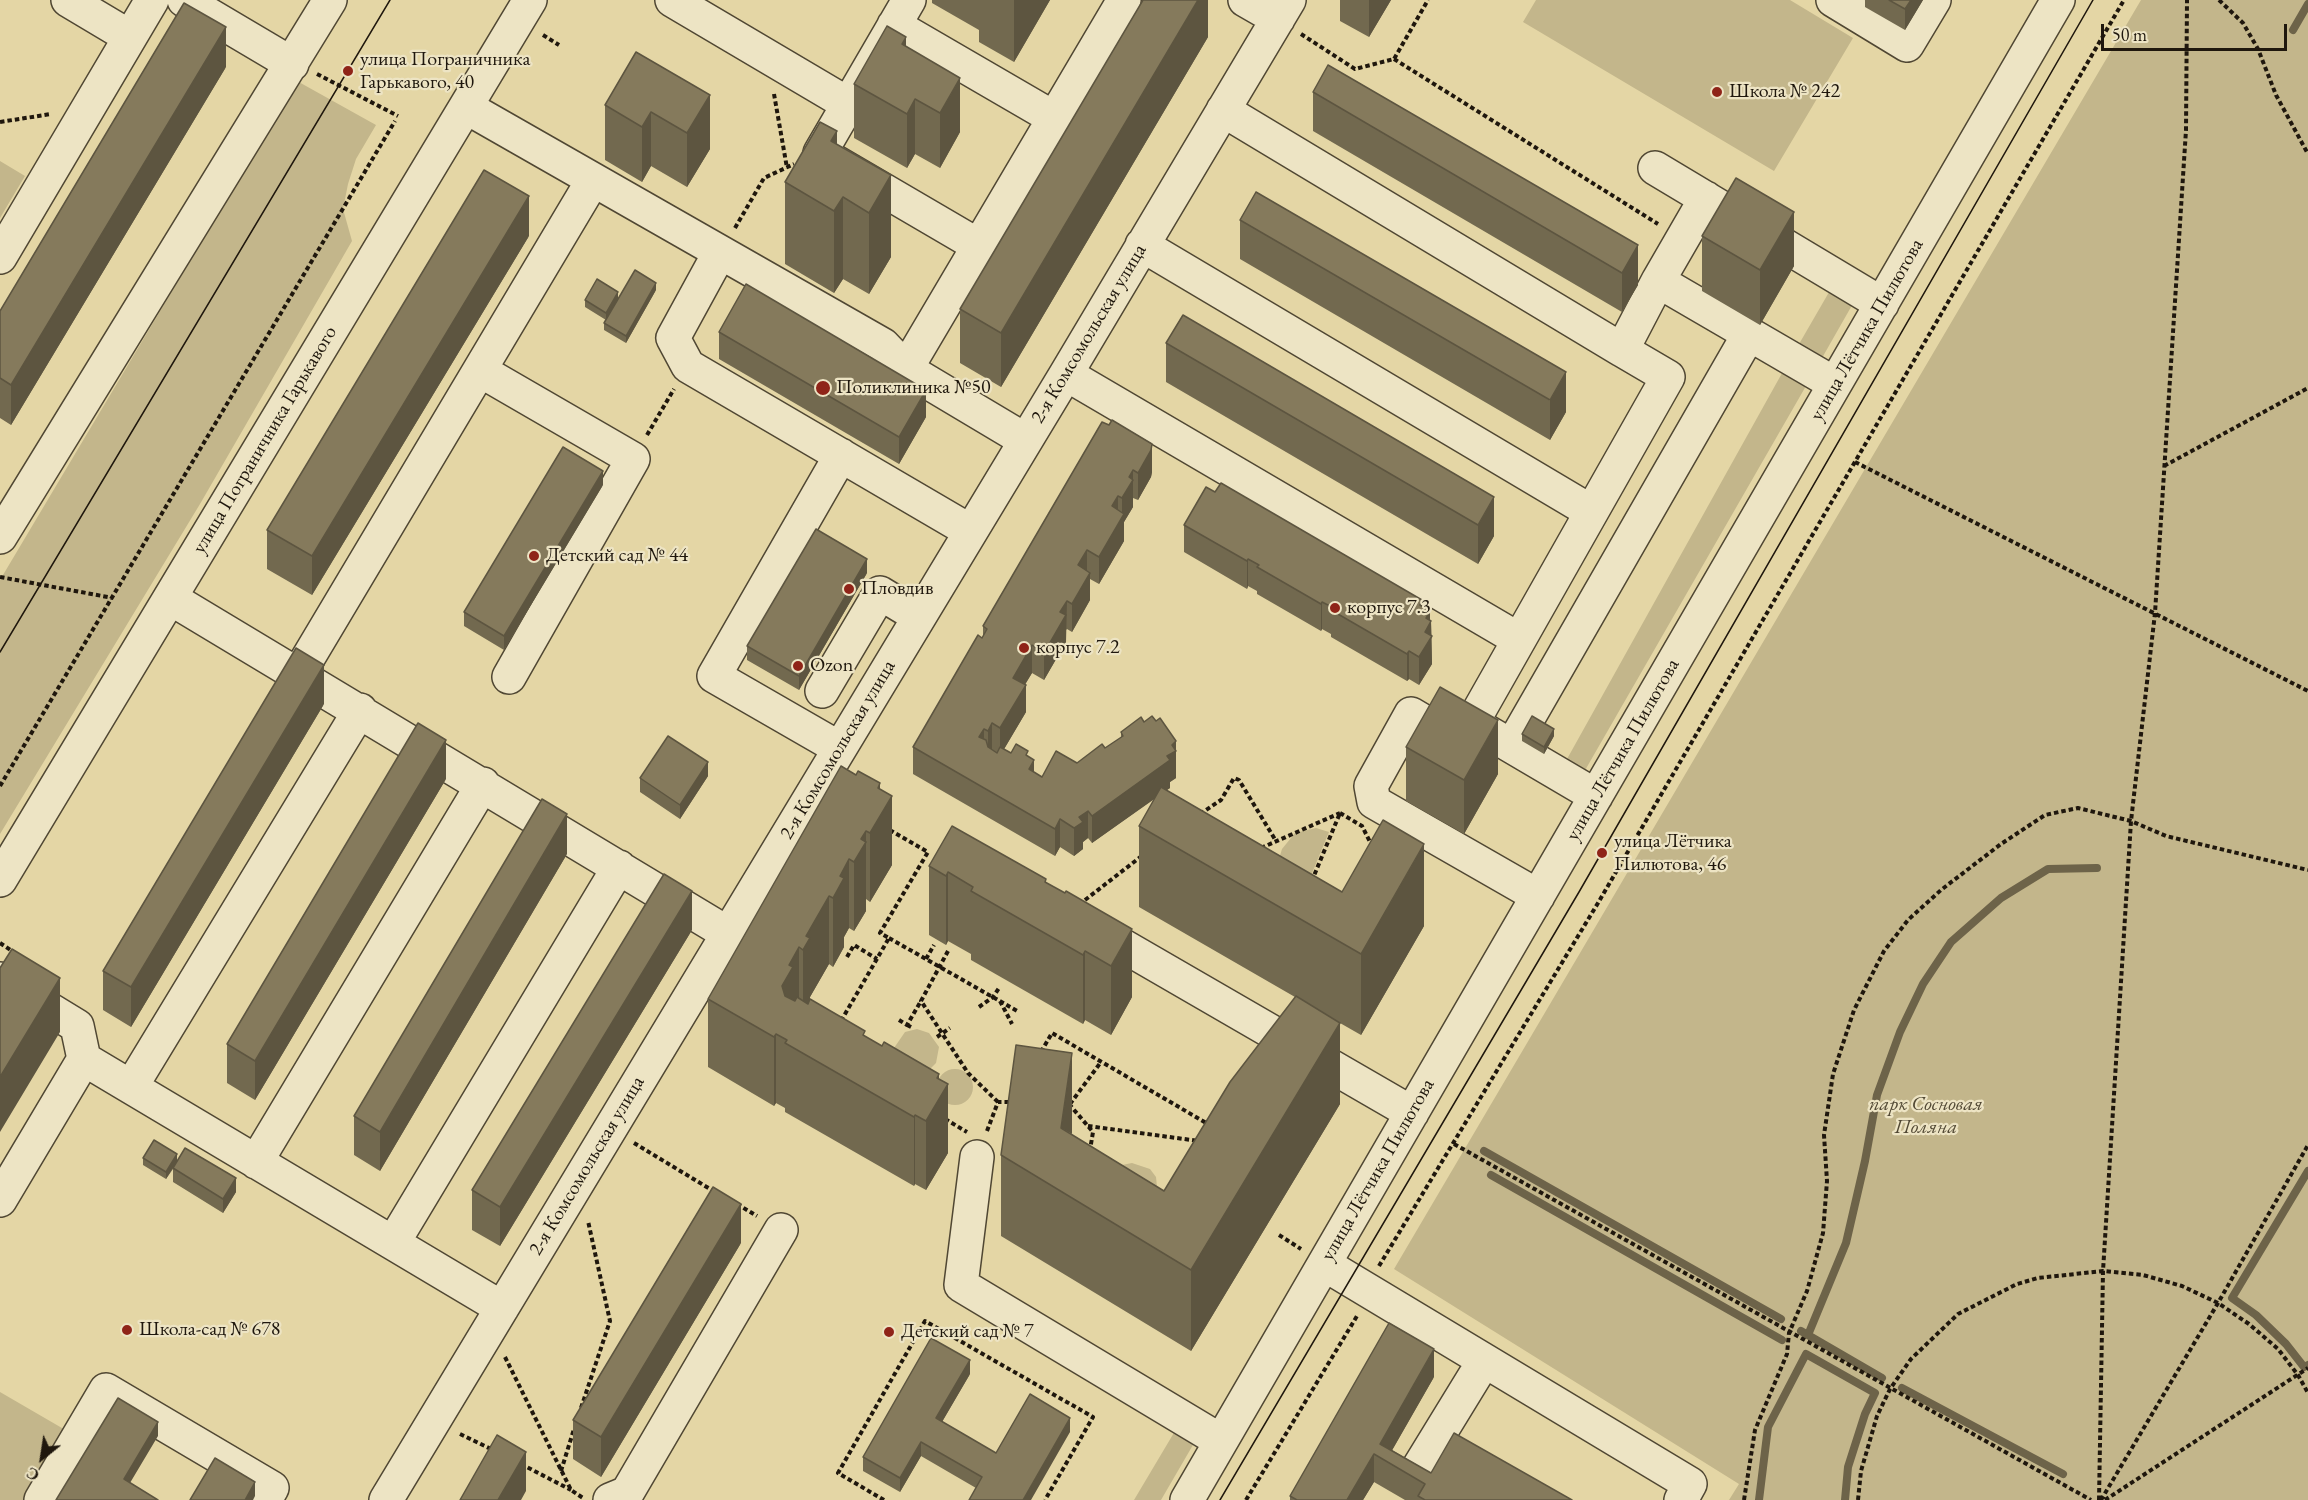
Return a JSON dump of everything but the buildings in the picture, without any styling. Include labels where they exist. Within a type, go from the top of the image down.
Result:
[{"type":"street","points":[[68,0],[130,37]]},
{"type":"street","points":[[0,256],[152,0]]},
{"type":"street","points":[[183,0],[292,64]]},
{"type":"street","points":[[0,537],[330,0]]},
{"type":"street","points":[[672,0],[848,104]]},
{"type":"street","points":[[906,369],[1124,0]]},
{"type":"street","points":[[1245,0],[1283,10]]},
{"type":"street","points":[[1833,0],[1907,45],[1934,0]]},
{"type":"street","name":"улица Лётчика Пилютова","points":[[1187,1500],[2058,0]]},
{"type":"street","name":"улица Пограничника Гарькавого","points":[[0,880],[466,107],[530,8]]},
{"type":"street","name":"2-я Комсомольская улица","points":[[386,1500],[918,616],[1066,375],[1283,10]]},
{"type":"street","points":[[979,246],[820,153],[848,104],[902,13],[1054,118]]},
{"type":"street","points":[[466,107],[883,345],[906,369],[1025,440]]},
{"type":"street","points":[[1223,110],[1668,377],[1460,743],[1411,714],[1371,786],[1374,802],[1538,896]]},
{"type":"street","points":[[1654,168],[1882,303]]},
{"type":"street","points":[[299,673],[594,180]]},
{"type":"street","points":[[1622,350],[1658,281],[1706,198]]},
{"type":"street","points":[[1142,245],[1590,511]]},
{"type":"street","points":[[720,252],[673,338],[688,366],[970,531]]},
{"type":"street","points":[[1658,281],[1835,384]]},
{"type":"street","points":[[1512,746],[1749,334]]},
{"type":"street","points":[[481,371],[633,459],[509,677]]},
{"type":"street","points":[[1066,375],[1518,639]]},
{"type":"street","points":[[839,748],[714,676],[841,455]]},
{"type":"street","points":[[822,691],[880,593],[918,616]]},
{"type":"street","points":[[170,598],[299,673],[727,933]]},
{"type":"street","points":[[131,1088],[360,710]]},
{"type":"street","points":[[1472,723],[1596,796]]},
{"type":"street","points":[[256,1162],[483,784]]},
{"type":"street","points":[[393,1243],[619,867]]},
{"type":"street","points":[[1068,914],[1412,1113]]},
{"type":"street","points":[[0,1200],[84,1059],[77,1026],[8,967]]},
{"type":"street","points":[[84,1059],[502,1308]]},
{"type":"street","points":[[980,1149],[961,1285],[1221,1441]]},
{"type":"street","points":[[610,1500],[627,1493],[781,1230]]},
{"type":"street","points":[[1324,1264],[1372,1278],[1484,1361],[1690,1484],[1681,1500]]},
{"type":"street","points":[[1419,1467],[1484,1361]]},
{"type":"street","points":[[41,1500],[106,1390],[272,1488],[265,1500]]},
{"type":"path","points":[[1394,59],[1428,0]]},
{"type":"path","points":[[1246,1500],[1358,1315],[1372,1278],[1454,1144],[2124,0]]},
{"type":"path","points":[[2101,1500],[2103,1270],[2131,821],[2155,613],[2186,130],[2187,0]]},
{"type":"path","points":[[2219,0],[2243,23],[2258,49],[2276,95],[2308,153]]},
{"type":"path","points":[[530,8],[559,45]]},
{"type":"path","points":[[1283,10],[1354,69],[1394,59],[1683,239]]},
{"type":"path","points":[[767,56],[787,168]]},
{"type":"path","points":[[0,786],[397,118],[328,79],[292,64]]},
{"type":"path","points":[[328,79],[332,74]]},
{"type":"path","points":[[0,122],[88,109]]},
{"type":"path","points":[[720,252],[764,178],[820,153]]},
{"type":"path","points":[[633,459],[688,366]]},
{"type":"path","points":[[2164,466],[2308,388]]},
{"type":"path","points":[[1855,462],[2308,691]]},
{"type":"path","points":[[0,577],[113,598]]},
{"type":"path","points":[[1196,818],[1221,800],[1234,778],[1239,780],[1276,841]]},
{"type":"path","points":[[1744,1500],[1755,1430],[1787,1354],[1789,1333],[1807,1292],[1823,1233],[1827,1181],[1824,1135],[1833,1074],[1854,1010],[1884,951],[1908,920],[1941,890],[2001,844],[2045,816],[2078,808],[2131,821],[2166,836],[2308,870]]},
{"type":"path","points":[[1256,851],[1340,813]]},
{"type":"path","points":[[1296,919],[1340,813]]},
{"type":"path","points":[[1296,919],[1328,913],[1352,902],[1366,886],[1372,868],[1372,846],[1362,826],[1340,813]]},
{"type":"path","points":[[887,828],[928,852],[880,933],[1018,1012]]},
{"type":"path","points":[[1068,914],[1152,848]]},
{"type":"path","points":[[1286,913],[1306,924]]},
{"type":"path","points":[[837,1028],[889,938]]},
{"type":"path","points":[[0,944],[8,967]]},
{"type":"path","points":[[847,957],[854,945],[877,959]]},
{"type":"path","points":[[926,959],[934,945]]},
{"type":"path","points":[[907,1025],[948,951]]},
{"type":"path","points":[[979,1007],[993,997],[999,988]]},
{"type":"path","points":[[921,1001],[968,1073],[998,1102],[1013,1102],[1018,1093]]},
{"type":"path","points":[[1000,1001],[1012,1024]]},
{"type":"path","points":[[899,1020],[913,1028]]},
{"type":"path","points":[[937,1037],[950,1028]]},
{"type":"path","points":[[1040,1055],[1052,1033],[1210,1125]]},
{"type":"path","points":[[1070,1104],[1101,1062]]},
{"type":"path","points":[[1064,1094],[1093,1132],[1089,1155]]},
{"type":"path","points":[[943,1118],[980,1149],[998,1102]]},
{"type":"path","points":[[1059,1104],[1070,1104]]},
{"type":"path","points":[[1088,1126],[1200,1141]]},
{"type":"path","points":[[634,1143],[722,1195]]},
{"type":"path","points":[[1454,1144],[2091,1500]]},
{"type":"path","points":[[2101,1500],[2218,1303],[2308,1145]]},
{"type":"path","points":[[732,1201],[781,1230]]},
{"type":"path","points":[[561,1471],[610,1321],[588,1218]]},
{"type":"path","points":[[1858,1500],[1866,1445],[1890,1389],[1925,1343],[1958,1314],[1977,1303],[2017,1284],[2038,1278],[2103,1270],[2143,1275],[2182,1286],[2218,1303],[2278,1349],[2298,1375],[2308,1393]]},
{"type":"path","points":[[885,1500],[838,1473],[925,1321],[1093,1417],[1045,1500]]},
{"type":"path","points":[[504,1355],[571,1490]]},
{"type":"path","points":[[2101,1500],[2308,1368]]},
{"type":"path","points":[[458,1433],[501,1454]]},
{"type":"path","points":[[512,1460],[587,1500]]},
{"type":"green space","points":[[1536,0],[1790,0],[1853,38],[1774,171],[1523,22]]},
{"type":"green space","name":"парк Сосновая Поляна","points":[[2141,0],[2308,0],[2308,1500],[1729,1500],[1739,1484],[1394,1269]]},
{"type":"green space","points":[[297,81],[376,125],[356,159],[348,184],[343,209],[352,241],[200,504],[0,834],[0,580]]},
{"type":"green space","points":[[0,161],[25,176],[0,218]]},
{"type":"green space","points":[[1832,287],[1855,300],[1818,365],[1795,351]]},
{"type":"green space","points":[[1786,366],[1810,379],[1580,779],[1562,768]]},
{"type":"green space","points":[[1316,828],[1329,832],[1303,895],[1279,859],[1282,849],[1295,833]]},
{"type":"green space","points":[[917,1029],[929,1033],[939,1047],[936,1063],[927,1072],[894,1048],[905,1032]]},
{"type":"green space","points":[[955,1069],[967,1075],[973,1087],[967,1099],[955,1105],[943,1099],[937,1087],[943,1075]]},
{"type":"green space","points":[[1132,1163],[1150,1169],[1156,1177],[1158,1197],[1122,1165]]},
{"type":"green space","points":[[0,1392],[74,1435],[36,1500],[0,1500]]},
{"type":"green space","points":[[1178,1426],[1197,1438],[1161,1500],[1134,1500]]},
{"type":"waterway","points":[[2293,30],[2308,4]]},
{"type":"waterway","points":[[1808,1335],[1846,1243],[1877,1095],[1900,1032],[1923,984],[1951,942],[2001,898],[2048,869],[2097,868]]},
{"type":"waterway","points":[[1484,1151],[1781,1319]]},
{"type":"waterway","points":[[2308,1171],[2232,1298],[2256,1315],[2286,1344],[2304,1367],[2308,1365]]},
{"type":"waterway","points":[[1491,1175],[1782,1340]]},
{"type":"waterway","points":[[1801,1331],[1882,1378]]},
{"type":"waterway","points":[[1759,1500],[1768,1427],[1806,1354],[1875,1393],[1865,1414],[1848,1467],[1845,1500]]},
{"type":"waterway","points":[[1902,1388],[2063,1474]]},
{"type":"tram line","points":[[0,652],[390,0]]},
{"type":"tram line","points":[[1220,1500],[1579,892],[2093,0]]},
{"type":"place","name":"улица Пограничника Гарькавого, 40","points":[[348,71]]},
{"type":"place","name":"Школа № 242","points":[[1717,92]]},
{"type":"place","name":"Поликлиника №50","points":[[823,388]]},
{"type":"place","name":"Детский сад № 44","points":[[534,556]]},
{"type":"place","name":"Пловдив","points":[[849,589]]},
{"type":"place","name":"корпус 7.3","points":[[1335,608]]},
{"type":"place","name":"корпус 7.2","points":[[1024,648]]},
{"type":"place","name":"Ozon","points":[[798,666]]},
{"type":"place","name":"улица Лётчика Пилютова, 46","points":[[1602,853]]},
{"type":"place","name":"Школа-сад № 678","points":[[127,1330]]},
{"type":"place","name":"Детский сад № 7","points":[[889,1332]]}]
